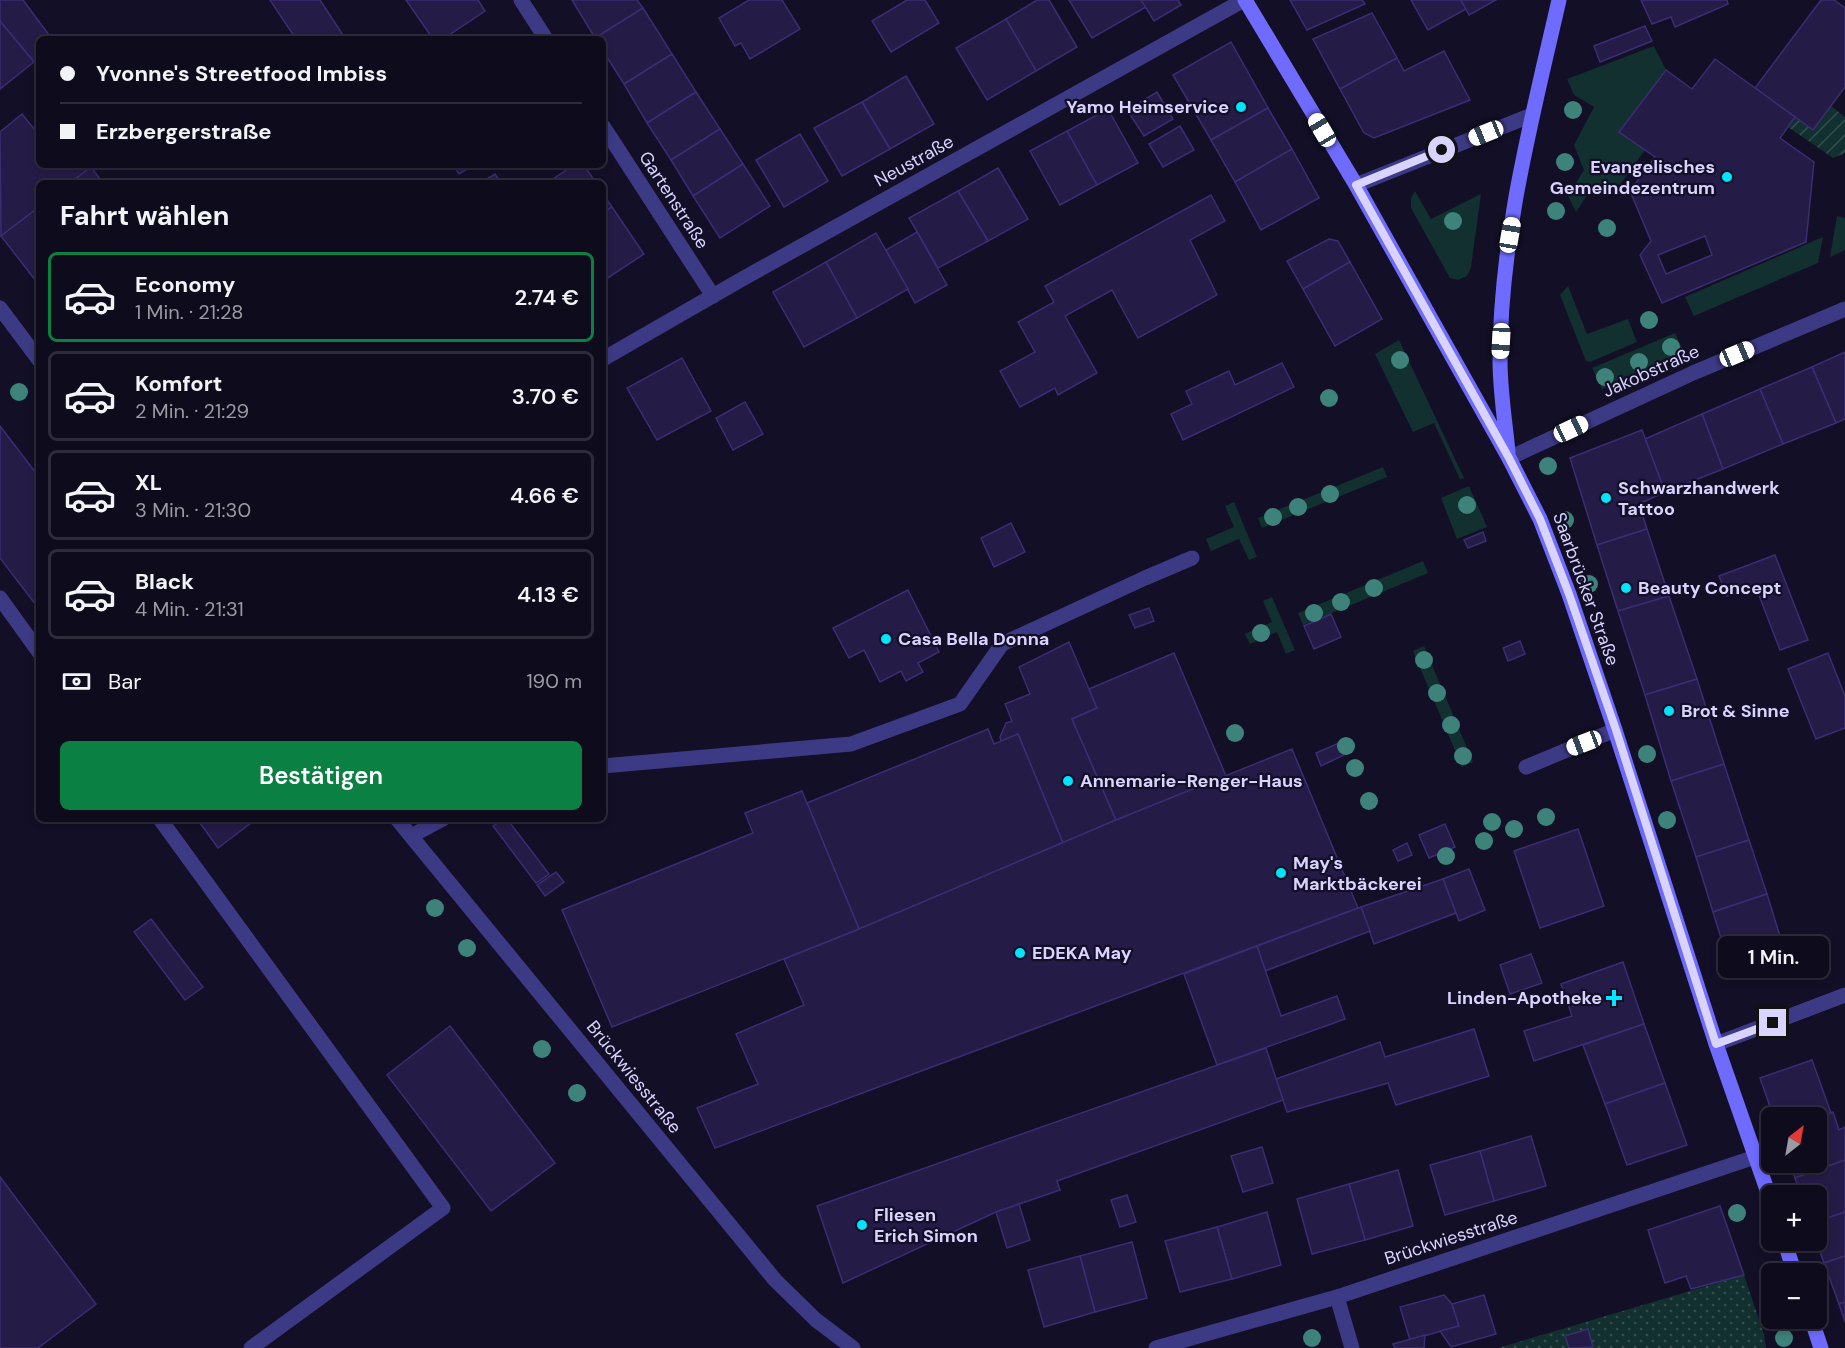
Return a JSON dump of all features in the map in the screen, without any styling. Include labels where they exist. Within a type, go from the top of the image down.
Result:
[{"type":"main road","name":"Saarbrücker Straße","points":[[1244,0],[1356,185],[1509,458],[1540,519],[1569,594],[1616,730],[1716,1044],[1765,1185]]},
{"type":"main road","points":[[1509,458],[1500,361],[1510,235],[1532,116],[1559,0]]},
{"type":"main road","points":[[1815,1329],[1821,1348]]},
{"type":"street","points":[[521,0],[544,36]]},
{"type":"street","name":"Neustraße","points":[[606,357],[1244,0]]},
{"type":"street","points":[[1356,185],[1532,116]]},
{"type":"street","name":"Gartenstraße","points":[[606,131],[713,296]]},
{"type":"street","points":[[0,308],[36,356]]},
{"type":"street","name":"Jakobstraße","points":[[1509,458],[1693,373],[1845,309]]},
{"type":"street","points":[[606,766],[851,744],[960,704],[1002,644],[1192,558]]},
{"type":"street","points":[[0,598],[36,647]]},
{"type":"street","points":[[1526,767],[1616,730]]},
{"type":"street","points":[[162,822],[443,1208],[251,1348]]},
{"type":"street","name":"Brückwiesstraße","points":[[399,822],[776,1280],[816,1320],[854,1348]]},
{"type":"street","points":[[411,836],[438,822]]},
{"type":"street","points":[[1716,1044],[1845,995]]},
{"type":"street","name":"Brückwiesstraße","points":[[1156,1348],[1337,1297],[1755,1157]]},
{"type":"street","points":[[1337,1297],[1352,1348]]},
{"type":"green space","points":[[1654,46],[1666,70],[1620,131],[1645,150],[1617,189],[1594,185],[1576,212],[1568,196],[1584,170],[1574,145],[1594,107],[1574,95],[1567,79]]},
{"type":"green space","points":[[1831,106],[1845,117],[1845,153],[1833,158],[1788,127],[1795,117],[1813,130]]},
{"type":"green space","points":[[1415,191],[1431,219],[1481,194],[1471,267],[1467,276],[1458,280],[1450,278],[1411,208],[1411,198]]},
{"type":"green space","points":[[1837,216],[1845,218],[1845,250],[1830,257]]},
{"type":"green space","points":[[1823,237],[1818,263],[1694,316],[1685,297]]},
{"type":"green space","points":[[1568,286],[1587,334],[1628,319],[1637,342],[1590,362],[1586,361],[1560,295]]},
{"type":"green space","points":[[1675,333],[1684,352],[1602,389],[1592,368]]},
{"type":"green space","points":[[1399,340],[1464,478],[1460,479],[1434,423],[1413,432],[1375,354]]},
{"type":"green space","points":[[1383,467],[1387,477],[1262,528],[1258,518]]},
{"type":"green space","points":[[1469,486],[1487,527],[1457,539],[1441,498]]},
{"type":"green space","points":[[1234,502],[1257,557],[1249,560],[1239,539],[1211,551],[1206,539],[1234,527],[1225,506]]},
{"type":"green space","points":[[1423,561],[1428,573],[1303,625],[1298,613]]},
{"type":"green space","points":[[1272,597],[1295,650],[1286,654],[1277,632],[1250,644],[1245,634],[1272,622],[1263,601]]},
{"type":"green space","points":[[1424,646],[1473,762],[1462,767],[1413,651]]},
{"type":"green space","points":[[1744,1275],[1764,1334],[1766,1348],[1498,1348]]},
{"type":"building","points":[[0,0],[23,0],[50,36],[36,36],[36,60],[34,62],[0,21]]},
{"type":"building","points":[[270,0],[320,0],[343,35],[342,36],[294,36]]},
{"type":"building","points":[[406,0],[478,0],[485,11],[448,36],[431,36]]},
{"type":"building","points":[[572,0],[637,0],[643,8],[598,36],[594,36]]},
{"type":"building","points":[[749,0],[782,0],[800,29],[750,59],[741,43],[735,46],[719,18]]},
{"type":"building","points":[[907,0],[925,0],[939,23],[891,52],[872,21]]},
{"type":"building","points":[[1037,0],[1049,0],[1077,47],[1036,71],[1006,19]]},
{"type":"building","points":[[1069,0],[1141,0],[1146,7],[1092,38]]},
{"type":"building","points":[[1141,0],[1178,0],[1181,5],[1154,21]]},
{"type":"building","points":[[1290,0],[1362,0],[1365,4],[1307,30]]},
{"type":"building","points":[[1411,0],[1461,0],[1466,9],[1428,30]]},
{"type":"building","points":[[1461,0],[1496,0],[1469,15]]},
{"type":"building","points":[[1641,0],[1727,0],[1728,4],[1675,27],[1671,17],[1652,24]]},
{"type":"building","points":[[1821,0],[1834,0],[1845,8],[1845,87],[1813,130],[1755,88]]},
{"type":"building","points":[[643,8],[672,54],[624,84],[606,56],[606,36],[598,36]]},
{"type":"building","points":[[1372,13],[1397,58],[1340,89],[1313,39]]},
{"type":"building","points":[[1006,19],[1036,71],[987,100],[956,48]]},
{"type":"building","points":[[0,21],[34,62],[0,89]]},
{"type":"building","points":[[1645,26],[1652,41],[1600,62],[1594,46]]},
{"type":"building","points":[[1231,42],[1268,108],[1211,140],[1173,75]]},
{"type":"building","points":[[1444,51],[1470,100],[1374,138],[1364,133],[1340,89],[1397,58],[1404,71]]},
{"type":"building","points":[[672,54],[696,92],[647,123],[624,84]]},
{"type":"building","name":"Evangelisches Gemeindezentrum","points":[[1715,59],[1795,117],[1780,138],[1814,162],[1806,242],[1662,303],[1640,255],[1651,241],[1630,191],[1655,157],[1619,132],[1666,70],[1692,89]],"holes":[[[1705,236],[1712,255],[1666,274],[1658,255]]]},
{"type":"building","points":[[906,76],[934,124],[890,149],[862,102]]},
{"type":"building","points":[[696,92],[720,129],[671,160],[647,123]]},
{"type":"building","points":[[1157,92],[1173,119],[1144,136],[1127,110]]},
{"type":"building","points":[[862,102],[890,149],[842,176],[814,128]]},
{"type":"building","points":[[1268,108],[1292,149],[1235,182],[1211,140]]},
{"type":"building","points":[[1108,109],[1138,163],[1097,185],[1067,131]]},
{"type":"building","points":[[22,114],[36,131],[36,168],[90,168],[74,180],[36,180],[36,209],[1,236],[0,132]]},
{"type":"building","points":[[1180,126],[1194,150],[1163,167],[1149,144]]},
{"type":"building","points":[[720,129],[743,164],[693,196],[671,160]]},
{"type":"building","points":[[1067,131],[1097,185],[1060,205],[1030,151]]},
{"type":"building","points":[[800,134],[828,181],[784,207],[756,160]]},
{"type":"building","points":[[1292,149],[1319,198],[1261,230],[1235,182]]},
{"type":"building","points":[[743,164],[770,206],[720,238],[693,196]]},
{"type":"building","points":[[92,168],[101,180],[74,180]]},
{"type":"building","points":[[455,168],[469,168],[459,174]]},
{"type":"building","points":[[570,168],[586,168],[594,180],[552,180]]},
{"type":"building","points":[[998,168],[1028,219],[988,241],[958,191]]},
{"type":"building","points":[[495,174],[499,180],[485,180]]},
{"type":"building","points":[[958,191],[988,241],[938,268],[909,218]]},
{"type":"building","points":[[1211,195],[1225,221],[1190,240],[1217,295],[1138,338],[1112,290],[1065,316],[1097,373],[1058,395],[1055,388],[1020,407],[1000,371],[1035,352],[1018,322],[1054,302],[1045,286]]},
{"type":"building","points":[[606,198],[612,207],[606,211]]},
{"type":"building","points":[[612,207],[644,254],[606,279],[606,211]]},
{"type":"building","points":[[36,209],[36,281],[1,236]]},
{"type":"building","points":[[917,232],[947,285],[915,303],[886,250]]},
{"type":"building","points":[[876,233],[908,289],[857,318],[826,262]]},
{"type":"building","points":[[1329,239],[1338,241],[1350,262],[1303,289],[1287,261]]},
{"type":"building","points":[[826,262],[857,318],[804,347],[773,292]]},
{"type":"building","points":[[1350,262],[1382,319],[1335,346],[1303,289]]},
{"type":"building","points":[[1845,352],[1845,419],[1836,423],[1812,367]]},
{"type":"building","points":[[682,358],[711,411],[657,440],[627,388]]},
{"type":"building","points":[[1282,363],[1294,387],[1183,440],[1171,414],[1192,404],[1186,391],[1229,371],[1235,385]]},
{"type":"building","points":[[1812,367],[1836,423],[1783,444],[1760,389]]},
{"type":"building","points":[[1760,389],[1783,444],[1723,469],[1702,414]]},
{"type":"building","points":[[745,402],[763,434],[733,450],[716,418]]},
{"type":"building","points":[[1702,414],[1723,469],[1665,492],[1645,439]]},
{"type":"building","points":[[0,426],[36,473],[36,605],[0,558]]},
{"type":"building","points":[[1642,430],[1665,492],[1639,504],[1647,529],[1597,545],[1570,458]]},
{"type":"building","points":[[1011,523],[1025,552],[994,567],[981,538]]},
{"type":"building","points":[[1647,529],[1669,596],[1618,611],[1597,545]]},
{"type":"building","points":[[1483,532],[1486,541],[1468,548],[1464,540]]},
{"type":"building","points":[[1775,555],[1808,640],[1780,650],[1755,585],[1727,596],[1719,576]]},
{"type":"building","name":"Casa Bella Donna","points":[[908,590],[939,652],[918,663],[923,672],[906,681],[901,671],[880,682],[864,650],[849,658],[833,628]]},
{"type":"building","points":[[1669,596],[1697,679],[1645,695],[1618,611]]},
{"type":"building","points":[[1149,608],[1154,621],[1135,628],[1129,615]]},
{"type":"building","points":[[1331,614],[1341,637],[1314,649],[1304,626]]},
{"type":"building","points":[[1520,641],[1525,654],[1508,661],[1503,648]]},
{"type":"building","name":"Annemarie-Renger-Haus","points":[[1069,642],[1097,708],[1072,719],[1116,820],[1063,843],[1018,734],[1001,741],[1000,737],[1006,723],[1012,721],[1005,704],[1030,694],[1019,667]]},
{"type":"building","points":[[1174,653],[1226,776],[1116,820],[1072,719],[1097,708],[1089,689]]},
{"type":"building","points":[[1828,653],[1845,696],[1845,728],[1816,739],[1788,669]]},
{"type":"building","points":[[1697,679],[1724,764],[1671,781],[1645,695]]},
{"type":"building","points":[[988,729],[994,744],[1018,734],[1063,843],[859,929],[807,803]]},
{"type":"building","points":[[1339,743],[1344,755],[1321,766],[1316,753]]},
{"type":"building","name":"EDEKA May","points":[[1292,749],[1358,908],[715,1148],[697,1108],[758,1084],[736,1034],[804,1005],[784,959]]},
{"type":"building","points":[[1724,764],[1749,840],[1696,857],[1671,781]]},
{"type":"building","points":[[802,791],[859,929],[612,1027],[562,910],[753,833],[745,813]]},
{"type":"building","points":[[199,822],[252,822],[218,848]]},
{"type":"building","points":[[499,822],[509,822],[549,874],[536,883],[493,826]]},
{"type":"building","points":[[1445,824],[1455,847],[1429,858],[1419,835]]},
{"type":"building","points":[[1578,829],[1604,906],[1540,928],[1514,851]]},
{"type":"building","points":[[1749,840],[1767,894],[1713,912],[1696,857]]},
{"type":"building","points":[[1407,843],[1412,855],[1398,861],[1393,850]]},
{"type":"building","points":[[1469,869],[1485,910],[1459,921],[1443,879]]},
{"type":"building","points":[[556,872],[564,882],[545,896],[537,885]]},
{"type":"building","points":[[1443,879],[1456,913],[1374,944],[1361,907]]},
{"type":"building","points":[[1767,894],[1786,956],[1732,974],[1713,912]]},
{"type":"building","points":[[1361,907],[1370,931],[1265,971],[1257,946]]},
{"type":"building","points":[[151,919],[203,987],[185,1000],[134,932]]},
{"type":"building","points":[[1257,946],[1281,1016],[1337,996],[1345,1019],[1217,1065],[1184,974]]},
{"type":"building","points":[[1531,954],[1542,983],[1510,994],[1500,965]]},
{"type":"building","points":[[1623,962],[1644,1024],[1534,1061],[1524,1031],[1572,1016],[1561,984]]},
{"type":"building","points":[[1644,1024],[1665,1083],[1605,1104],[1583,1045]]},
{"type":"building","points":[[450,1026],[555,1163],[491,1211],[387,1075]]},
{"type":"building","points":[[1474,1029],[1489,1076],[1396,1105],[1388,1083],[1287,1112],[1276,1079],[1380,1042],[1385,1057]]},
{"type":"building","points":[[1266,1048],[1283,1100],[1057,1181],[1060,1190],[996,1212],[843,1283],[817,1206]]},
{"type":"building","points":[[1812,1060],[1831,1113],[1827,1114],[1827,1107],[1770,1107],[1760,1078]]},
{"type":"building","points":[[1665,1083],[1687,1145],[1627,1165],[1605,1104]]},
{"type":"building","points":[[1833,1112],[1839,1130],[1845,1127],[1845,1160],[1827,1166],[1827,1114]]},
{"type":"building","points":[[1531,1136],[1546,1186],[1494,1201],[1480,1151]]},
{"type":"building","points":[[1262,1147],[1273,1183],[1243,1192],[1231,1156]]},
{"type":"building","points":[[1480,1151],[1494,1201],[1445,1215],[1430,1165]]},
{"type":"building","points":[[1845,1160],[1845,1212],[1827,1218],[1827,1185],[1797,1185],[1795,1178],[1809,1173],[1827,1173],[1827,1166]]},
{"type":"building","points":[[1398,1170],[1413,1226],[1365,1240],[1349,1184]]},
{"type":"building","points":[[1793,1173],[1809,1173],[1795,1178]]},
{"type":"building","points":[[0,1177],[96,1304],[38,1348],[0,1348]]},
{"type":"building","points":[[1349,1184],[1365,1240],[1312,1254],[1297,1199]]},
{"type":"building","points":[[1127,1195],[1136,1222],[1120,1227],[1111,1200]]},
{"type":"building","points":[[1019,1204],[1030,1240],[1007,1248],[996,1212]]},
{"type":"building","points":[[1720,1206],[1744,1275],[1691,1289],[1686,1276],[1665,1283],[1648,1230]]},
{"type":"building","points":[[1267,1212],[1281,1265],[1232,1279],[1217,1227]]},
{"type":"building","points":[[1845,1212],[1845,1256],[1824,1263],[1820,1251],[1827,1251],[1827,1218]]},
{"type":"building","points":[[1217,1227],[1232,1279],[1180,1292],[1165,1241]]},
{"type":"building","points":[[1132,1242],[1147,1298],[1095,1312],[1080,1256]]},
{"type":"building","points":[[1080,1256],[1095,1312],[1044,1327],[1028,1270]]},
{"type":"building","points":[[1845,1256],[1845,1302],[1839,1304],[1827,1271],[1827,1263],[1824,1263]]},
{"type":"building","points":[[1444,1295],[1452,1304],[1459,1326],[1410,1340],[1400,1307]]},
{"type":"building","points":[[1484,1295],[1496,1334],[1451,1347],[1440,1331],[1459,1326],[1452,1304]]},
{"type":"building","points":[[1845,1302],[1845,1322],[1839,1304]]},
{"type":"building","points":[[1588,1329],[1593,1347],[1569,1348],[1565,1336]]},
{"type":"building","points":[[1425,1335],[1424,1348],[1395,1348],[1393,1344]]},
{"type":"place","name":"Yamo Heimservice","points":[[1241,107]]},
{"type":"place","name":"Evangelisches Gemeindezentrum","points":[[1727,177]]},
{"type":"place","name":"Schwarzhandwerk Tattoo","points":[[1606,498]]},
{"type":"place","name":"Beauty Concept","points":[[1626,588]]},
{"type":"place","name":"Casa Bella Donna","points":[[886,639]]},
{"type":"place","name":"Brot & Sinne","points":[[1669,711]]},
{"type":"place","name":"Annemarie-Renger-Haus","points":[[1068,781]]},
{"type":"place","name":"May's Marktbäckerei","points":[[1281,873]]},
{"type":"place","name":"EDEKA May","points":[[1020,953]]},
{"type":"place","name":"Linden-Apotheke","points":[[1614,998]]},
{"type":"place","name":"Fliesen Erich Simon","points":[[862,1225]]},
{"type":"route","points":[[1442,150],[1356,185],[1406,278],[1509,458],[1540,519],[1569,594],[1616,730],[1716,1044],[1773,1023]]}]
